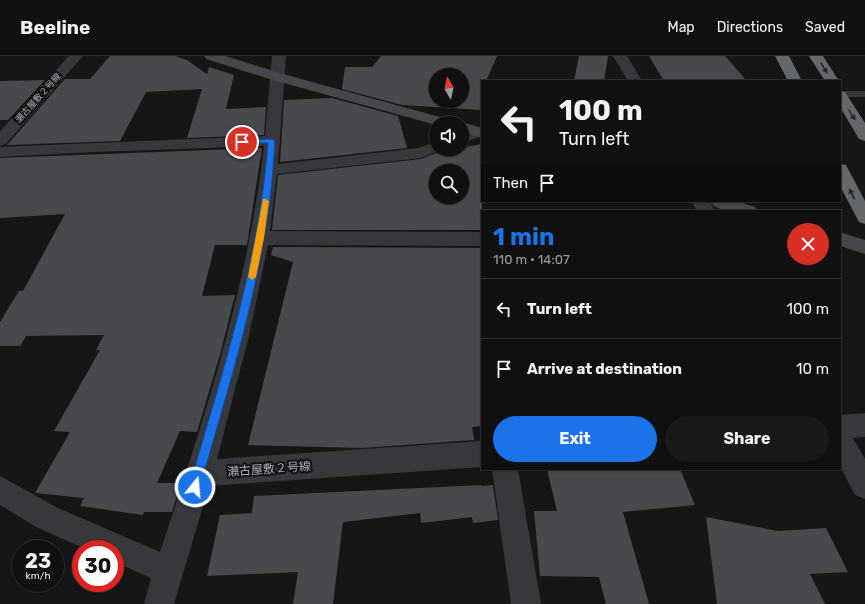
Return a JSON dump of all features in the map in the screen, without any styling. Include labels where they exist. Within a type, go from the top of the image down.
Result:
[{"type":"highway","points":[[782,56],[794,80]]},
{"type":"highway","points":[[816,56],[831,80]]},
{"type":"highway","points":[[841,97],[865,136]]},
{"type":"highway","points":[[841,171],[865,218]]},
{"type":"street","name":"瀬古屋敷２号線","points":[[0,141],[76,56]]},
{"type":"street","points":[[212,56],[278,77],[429,118]]},
{"type":"street","points":[[159,604],[168,570],[199,473],[243,316],[260,238],[270,170],[279,56]]},
{"type":"street","points":[[620,56],[634,80]]},
{"type":"street","points":[[469,129],[481,132]]},
{"type":"street","points":[[469,136],[481,132]]},
{"type":"street","points":[[0,152],[272,141]]},
{"type":"street","points":[[270,170],[421,153],[429,150]]},
{"type":"street","points":[[721,202],[746,210]]},
{"type":"street","points":[[260,238],[481,239]]},
{"type":"street","points":[[841,239],[865,247]]},
{"type":"street","points":[[841,427],[865,425]]},
{"type":"street","points":[[841,442],[865,485]]},
{"type":"street","name":"瀬古屋敷２号線","points":[[199,473],[481,454]]},
{"type":"street","points":[[505,470],[526,604]]},
{"type":"street","points":[[0,490],[48,518],[168,570]]},
{"type":"lane","points":[[841,95],[865,94]]},
{"type":"building","points":[[110,56],[175,56],[187,60],[207,74],[209,67],[234,75],[226,109],[266,107],[264,135],[187,138],[202,89],[146,92],[120,141],[7,145],[65,79],[90,79]]},
{"type":"building","points":[[381,56],[497,56],[486,80],[481,80],[481,110],[450,108],[469,108],[469,68],[429,68],[429,107],[402,105],[342,89],[345,67],[372,67]]},
{"type":"building","points":[[579,56],[608,56],[604,80],[574,80]]},
{"type":"building","points":[[649,56],[725,56],[746,80],[663,80]]},
{"type":"building","points":[[45,80],[8,120],[0,120],[0,81]]},
{"type":"building","points":[[332,98],[398,116],[407,148],[280,162],[284,100]]},
{"type":"building","points":[[481,144],[481,230],[272,230],[278,175],[421,159],[429,156],[469,156],[469,146]]},
{"type":"building","points":[[262,148],[247,245],[215,245],[202,296],[235,295],[221,351],[197,432],[180,431],[157,483],[181,483],[172,512],[144,512],[143,515],[80,506],[84,498],[35,493],[70,432],[54,431],[100,350],[96,350],[104,335],[26,336],[20,346],[0,346],[0,322],[19,291],[23,291],[65,214],[0,218],[0,158]]},
{"type":"building","points":[[273,247],[481,248],[481,426],[472,427],[474,440],[362,448],[248,445],[293,262],[271,255]]},
{"type":"building","points":[[547,470],[680,470],[695,505],[623,512],[649,604],[606,604],[599,577],[540,576],[534,511],[557,511]]},
{"type":"building","points":[[493,485],[498,520],[473,523],[472,517],[421,523],[420,513],[343,522],[333,604],[293,604],[298,572],[207,576],[220,515],[252,513],[254,496]]},
{"type":"building","points":[[706,517],[778,531],[826,528],[848,572],[810,574],[825,604],[717,604]]},
{"type":"slow traffic","points":[[252,277],[260,238],[265,201]]},
{"type":"route","points":[[195,487],[243,316],[260,238],[270,170],[272,141],[242,142]]}]
